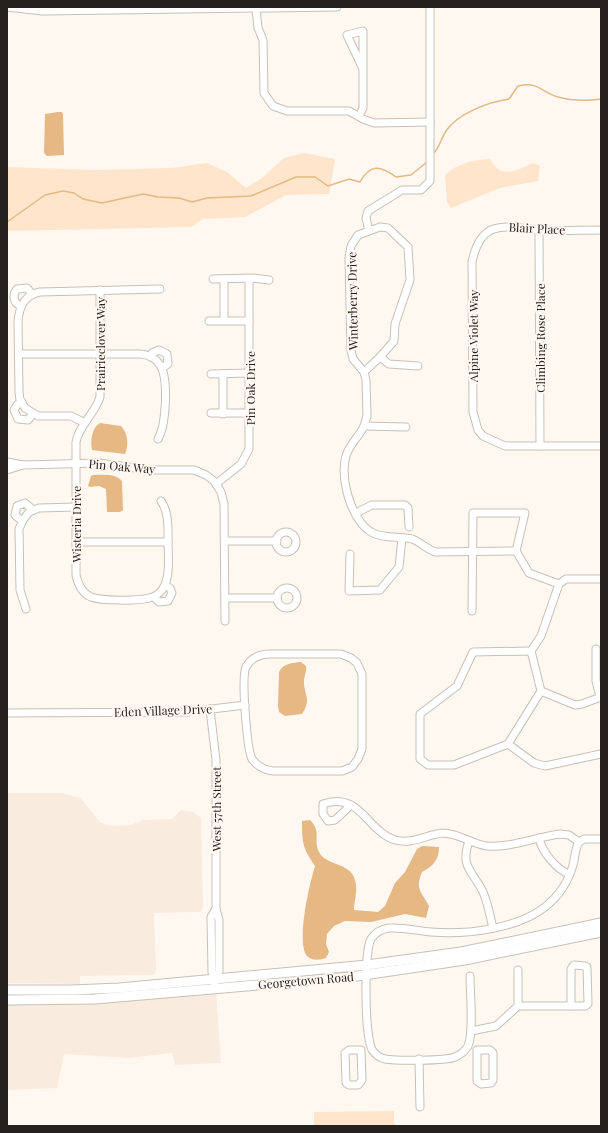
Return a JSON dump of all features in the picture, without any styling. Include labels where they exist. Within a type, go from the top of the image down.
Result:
[{"type":"main road","name":"Georgetown Road","points":[[7,1000],[95,999],[367,965],[461,952],[601,923]]},
{"type":"main road","name":"Georgetown Road","points":[[7,990],[72,990],[215,984],[367,975],[474,958],[601,932]]},
{"type":"street","points":[[7,7],[42,11],[337,7]]},
{"type":"street","points":[[364,372],[390,347],[394,340],[395,324],[410,280],[410,252],[408,247],[388,228],[381,227],[369,231],[366,218],[368,211],[402,190],[421,190],[429,183],[430,7]]},
{"type":"street","points":[[256,8],[258,28],[262,40],[264,93],[269,103],[280,110],[346,111],[359,116],[363,120],[374,123],[430,122]]},
{"type":"street","points":[[359,116],[363,108],[363,69],[363,31],[347,35],[363,69]]},
{"type":"street","name":"Blair Place","points":[[478,242],[485,234],[495,228],[506,226],[539,230],[601,230]]},
{"type":"street","name":"Climbing Rose Place","points":[[539,230],[540,446]]},
{"type":"street","name":"Winterberry Drive","points":[[356,513],[346,492],[346,459],[348,451],[364,426],[367,411],[366,380],[364,372],[355,362],[350,350],[349,256],[355,239],[359,234],[369,231]]},
{"type":"street","name":"Alpine Violet Way","points":[[478,242],[472,262],[473,412],[478,430],[489,440],[505,446],[540,446]]},
{"type":"street","points":[[213,279],[269,280]]},
{"type":"street","points":[[224,279],[224,321]]},
{"type":"street","name":"Pin Oak Drive","points":[[216,484],[241,464],[247,455],[250,445],[249,279]]},
{"type":"street","points":[[21,306],[16,303],[14,298],[17,289],[27,288],[32,294]]},
{"type":"street","points":[[85,423],[71,416],[42,416],[33,414],[25,408],[19,392],[18,322],[21,306],[32,294],[41,292],[160,289]]},
{"type":"street","name":"Prairieclover Way","points":[[76,463],[76,440],[100,397],[100,290]]},
{"type":"street","points":[[209,321],[249,321]]},
{"type":"street","points":[[154,359],[155,351],[162,350],[167,354],[169,359],[166,366],[162,368]]},
{"type":"street","points":[[19,354],[141,354],[154,359],[162,368],[164,379],[164,422],[158,439]]},
{"type":"street","points":[[380,357],[389,364],[418,366]]},
{"type":"street","points":[[211,374],[250,373]]},
{"type":"street","points":[[223,374],[223,414]]},
{"type":"street","points":[[22,402],[17,405],[14,410],[17,418],[26,421],[30,419],[33,414]]},
{"type":"street","points":[[211,413],[250,413]]},
{"type":"street","points":[[364,426],[406,427]]},
{"type":"street","points":[[540,446],[601,446]]},
{"type":"street","name":"Pin Oak Way","points":[[7,462],[23,465],[105,463],[150,470],[194,470],[206,475],[216,484]]},
{"type":"street","name":"Wisteria Drive","points":[[76,463],[76,575],[78,585],[87,594],[98,598],[144,599],[154,596]]},
{"type":"street","name":"Pin Oak Way","points":[[7,470],[23,465]]},
{"type":"street","points":[[216,484],[224,499],[225,622]]},
{"type":"street","points":[[161,501],[166,513],[168,542],[167,579],[160,592],[154,596],[158,602],[168,601],[172,593],[170,588],[165,585]]},
{"type":"street","points":[[22,521],[15,515],[17,506],[25,503],[33,510]]},
{"type":"street","points":[[409,527],[408,508],[405,505],[372,505],[356,513],[365,528],[370,532],[378,535],[414,540],[436,552],[516,551]]},
{"type":"street","points":[[26,609],[20,590],[19,532],[22,521],[27,514],[33,510],[44,507],[76,507]]},
{"type":"street","points":[[472,611],[473,513],[525,513],[516,551],[529,573],[559,584]]},
{"type":"street","points":[[350,554],[349,591],[380,590],[399,567],[402,538]]},
{"type":"street","points":[[225,541],[277,541]]},
{"type":"street","points":[[76,542],[168,542]]},
{"type":"street","points":[[532,651],[474,652],[457,686],[420,714],[420,759],[428,765],[454,765],[508,744],[541,691],[532,651],[541,636],[559,584],[566,579],[601,578]]},
{"type":"street","points":[[225,598],[277,598]]},
{"type":"street","points":[[541,691],[575,705],[601,697],[596,681],[596,649]]},
{"type":"street","points":[[268,654],[338,654],[353,659],[362,672],[362,749],[358,759],[352,767],[337,771],[270,770],[258,766],[251,755],[245,705],[244,672],[248,663],[258,656],[268,654]]},
{"type":"street","name":"Eden Village Drive","points":[[7,713],[187,712],[245,705]]},
{"type":"street","name":"West 57th Street","points":[[210,709],[216,760],[216,909],[211,917],[212,972],[215,984]]},
{"type":"street","points":[[508,744],[534,763],[546,766],[601,754]]},
{"type":"street","points":[[351,804],[385,835],[397,840],[412,841],[444,833],[481,845],[497,846],[562,834],[571,836],[579,842]]},
{"type":"street","points":[[539,838],[544,851],[561,870],[569,874]]},
{"type":"street","points":[[470,976],[471,1031],[468,1045],[463,1053],[452,1058],[385,1059],[376,1055],[369,1046],[367,1037],[367,965],[369,942],[373,936],[384,929],[392,928],[444,933],[471,932],[523,920],[544,907],[560,891],[569,874],[579,842],[584,839],[601,839]]},
{"type":"street","points":[[470,841],[466,852],[466,861],[486,899],[493,928]]},
{"type":"street","points":[[471,1031],[496,1026],[518,1006],[571,1006],[585,1006],[588,1004],[587,968],[585,966],[571,967],[571,1006]]},
{"type":"street","points":[[518,970],[518,1006]]},
{"type":"street","points":[[468,1045],[477,1050],[490,1050],[493,1053],[493,1080],[491,1083],[481,1084],[477,1081],[477,1050]]},
{"type":"street","points":[[361,1050],[361,1082],[358,1084],[348,1084],[345,1081],[345,1053],[348,1050],[361,1050],[369,1046]]},
{"type":"street","points":[[419,1059],[420,1107]]},
{"type":"shaded area","points":[[62,112],[63,114],[64,155],[47,156],[44,153],[45,114]]},
{"type":"shaded area","points":[[304,153],[335,159],[329,194],[286,195],[245,217],[203,219],[191,227],[7,231],[7,167],[96,170],[171,168],[207,163],[227,172],[246,188],[262,178],[284,158]]},
{"type":"shaded area","points":[[490,159],[499,170],[504,172],[515,171],[533,163],[540,166],[538,181],[500,188],[451,208],[447,202],[445,175],[460,165],[478,160]]},
{"type":"shaded area","points":[[100,423],[121,426],[127,439],[125,454],[92,450],[91,443],[93,431]]},
{"type":"shaded area","points":[[91,476],[112,476],[119,478],[122,481],[123,510],[120,512],[107,512],[106,489],[99,486],[88,486]]},
{"type":"shaded area","points":[[301,662],[306,666],[304,687],[307,705],[302,714],[285,716],[279,712],[278,706],[279,672],[286,665]]},
{"type":"shaded area","points":[[7,793],[62,793],[80,798],[100,822],[110,826],[131,825],[143,820],[172,819],[181,810],[193,812],[201,818],[203,907],[200,912],[154,913],[156,969],[154,975],[80,976],[80,984],[7,983]]},
{"type":"shaded area","points":[[310,820],[316,828],[317,847],[319,852],[327,860],[345,868],[354,877],[356,888],[354,910],[378,912],[385,906],[395,883],[405,872],[417,849],[422,846],[439,847],[437,859],[432,865],[422,872],[419,882],[421,893],[429,906],[426,918],[405,914],[371,922],[345,921],[334,926],[327,934],[326,944],[329,952],[326,958],[317,960],[308,957],[304,950],[303,927],[307,898],[315,866],[304,845],[302,821]]},
{"type":"shaded area","points":[[216,991],[221,1063],[175,1065],[172,1053],[129,1058],[64,1054],[57,1088],[7,1090],[7,1003]]},
{"type":"shaded area","points":[[394,1111],[394,1126],[314,1126],[314,1112]]},
{"type":"waterway","points":[[434,153],[446,131],[458,119],[474,109],[509,99],[518,86],[535,86],[552,95],[569,99],[601,99]]},
{"type":"waterway","points":[[7,222],[45,195],[63,191],[74,193],[83,199],[102,203],[143,194],[158,197],[179,198],[192,202],[207,198],[251,196],[296,177],[315,177],[328,186],[349,179],[360,182],[368,172],[376,168],[385,170],[396,177],[411,175],[427,162]]}]
